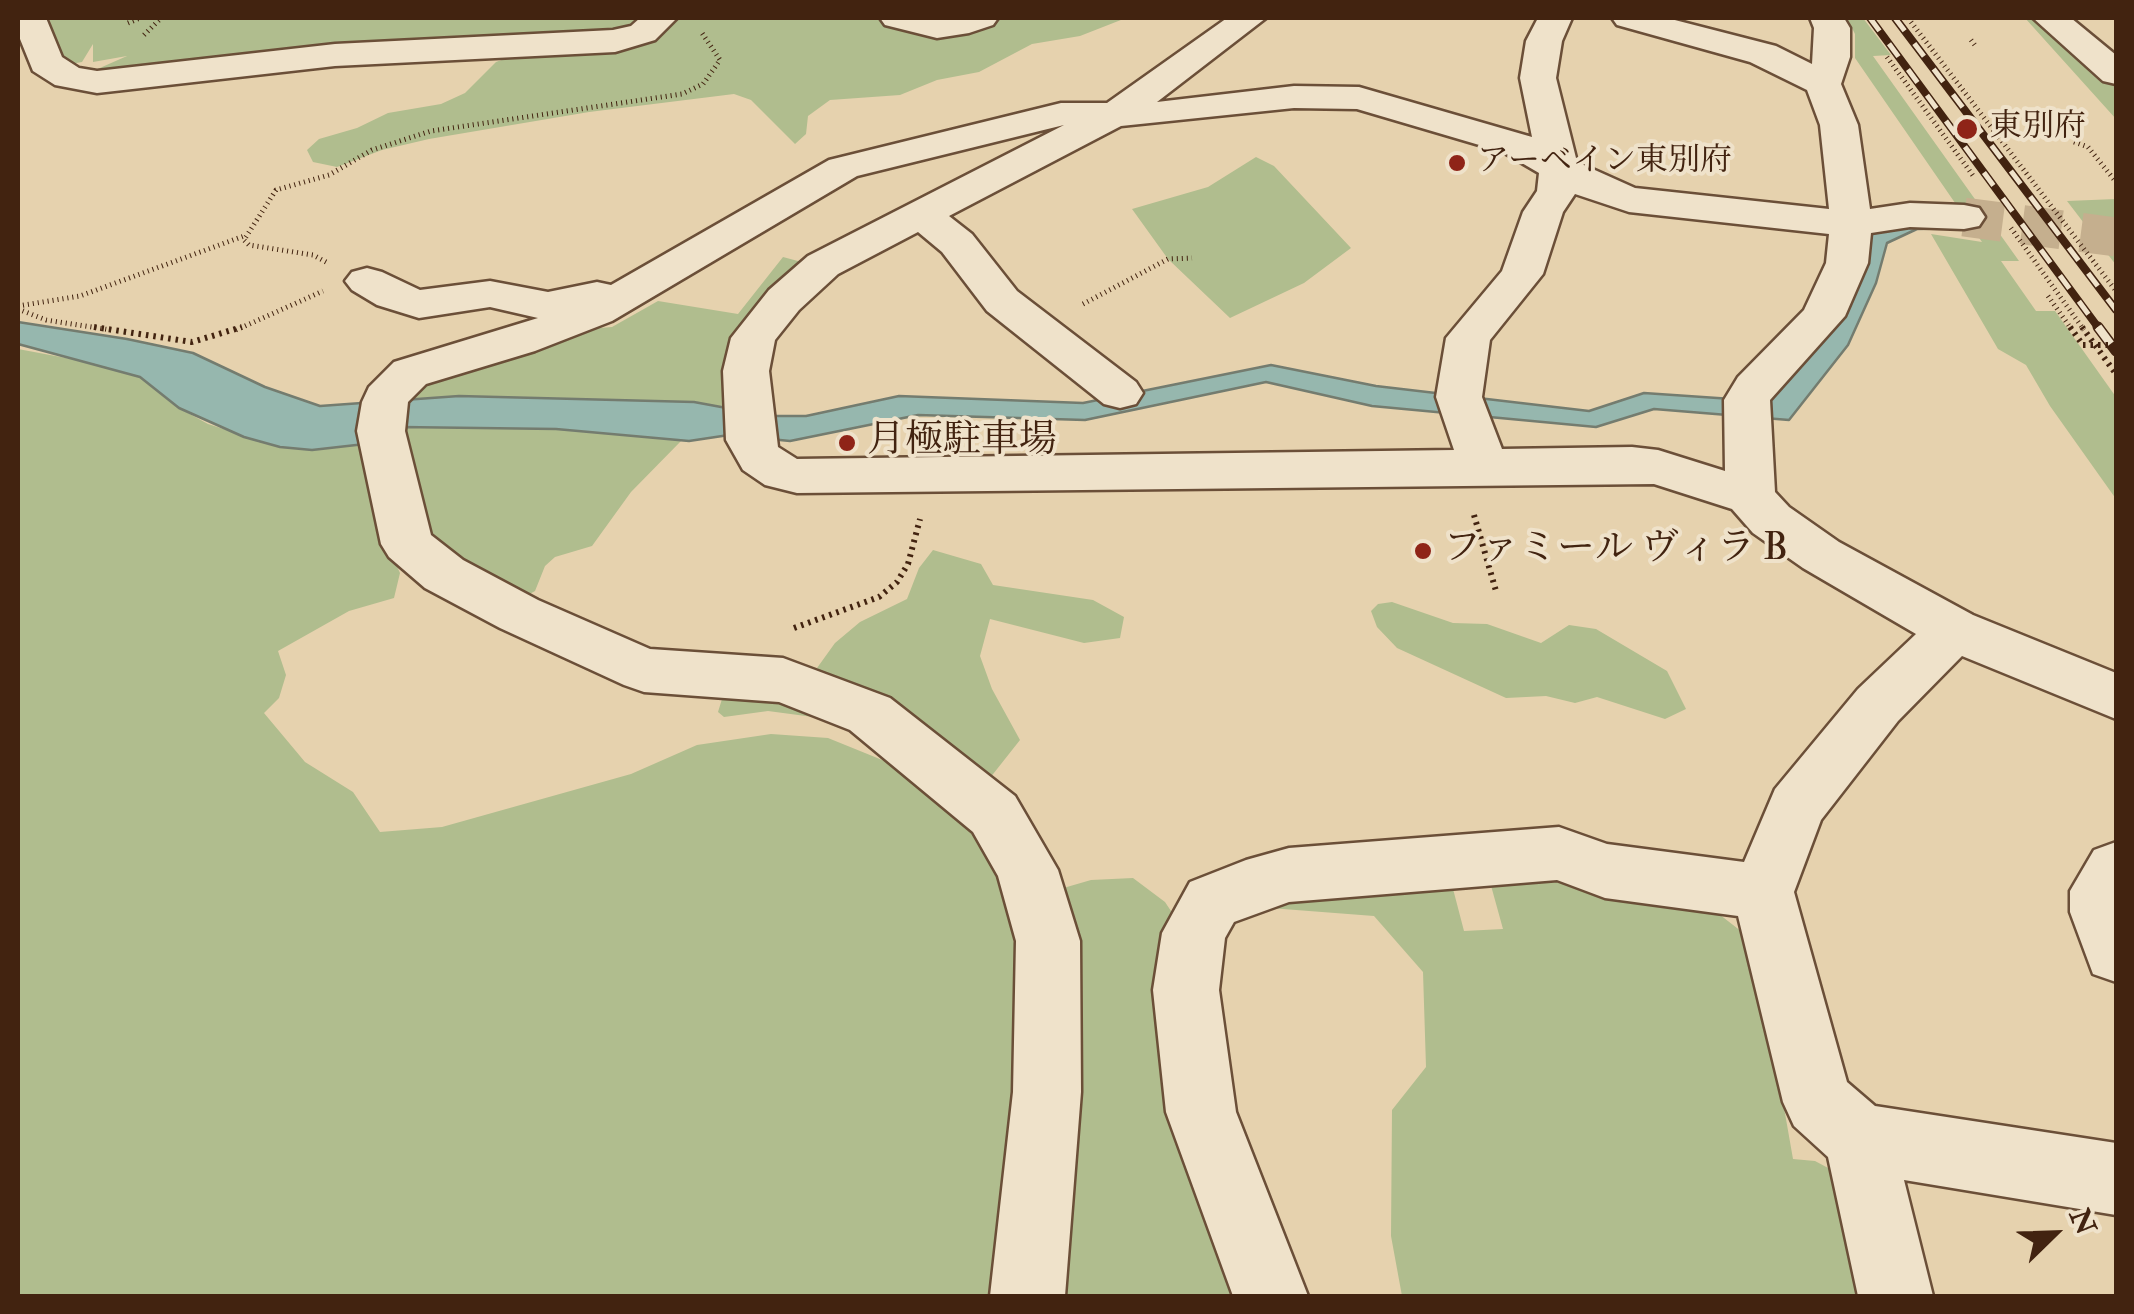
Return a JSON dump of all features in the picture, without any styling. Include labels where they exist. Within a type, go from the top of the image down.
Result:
[{"type":"street","points":[[28,39],[46,62],[68,77],[97,82],[335,55],[615,41],[644,33],[660,18]]},
{"type":"street","points":[[897,18],[938,27],[981,18]]},
{"type":"street","points":[[1274,18],[1260,28],[1239,26],[1118,112],[823,265],[784,300],[754,338],[746,371],[749,423],[769,466],[797,476],[932,474],[1479,489],[1658,466],[1750,497],[1771,520],[1822,555],[1954,630],[2116,697]]},
{"type":"street","points":[[1479,489],[1461,406],[1468,338],[1522,274],[1543,212],[1558,191],[1558,170],[1538,78],[1544,40],[1555,18]]},
{"type":"street","points":[[1629,18],[1763,54],[1823,84]]},
{"type":"street","points":[[1750,497],[1746,407],[1754,388],[1823,316],[1848,264],[1851,224],[1839,125],[1823,84],[1832,57],[1832,28],[1827,18]]},
{"type":"street","points":[[2050,18],[2116,73]]},
{"type":"street","points":[[2100,18],[2116,34]]},
{"type":"street","points":[[1028,1296],[1047,1092],[1048,941],[1027,870],[994,814],[870,714],[783,680],[644,670],[450,578],[407,544],[383,417],[392,387],[410,373],[550,330],[649,283],[826,178],[860,162],[1061,114],[1144,115],[1327,95],[1395,106],[1517,144],[1558,170],[1629,200],[1851,224],[1910,215],[1964,216]]},
{"type":"street","points":[[1196,135],[1248,103]]},
{"type":"street","points":[[922,214],[957,243],[1002,300],[1120,393]]},
{"type":"street","points":[[361,278],[392,296],[418,304],[490,294],[548,306],[649,283]]},
{"type":"street","points":[[1954,630],[1878,705],[1796,808],[1764,892],[1818,1102],[1859,1138],[2116,1179]]},
{"type":"street","points":[[1270,1296],[1201,1112],[1186,990],[1194,933],[1212,902],[1246,886],[1289,875],[1559,853],[1604,870],[1764,892]]},
{"type":"street","points":[[2116,869],[2101,891],[2102,912],[2116,953]]},
{"type":"street","points":[[1859,1138],[1895,1296]]},
{"type":"path","points":[[128,23],[140,18]]},
{"type":"path","points":[[1908,18],[2113,282],[2116,291]]},
{"type":"path","points":[[18,307],[80,296],[245,236],[276,190],[329,175],[372,150],[400,140],[455,126],[682,94],[703,84],[720,60],[698,26]]},
{"type":"path","points":[[1970,40],[1978,48]]},
{"type":"path","points":[[2074,142],[2088,147],[2115,186]]},
{"type":"path","points":[[245,236],[249,244],[314,255],[361,278]]},
{"type":"path","points":[[1038,328],[1168,260],[1192,258]]},
{"type":"path","points":[[18,307],[46,320],[192,342],[231,332],[361,278]]},
{"type":"path","points":[[2048,296],[2082,345],[2116,346]]},
{"type":"path","points":[[778,634],[878,597],[897,582],[908,564],[932,474]]},
{"type":"path","points":[[1479,489],[1496,591]]},
{"type":"green space","points":[[49,18],[649,18],[630,32],[93,71],[127,56],[93,62],[93,44],[82,62],[71,64],[60,57]]},
{"type":"green space","points":[[669,18],[874,18],[923,31],[983,25],[1000,18],[1126,18],[1080,36],[1032,44],[979,72],[937,80],[900,95],[830,100],[808,116],[806,134],[795,144],[751,100],[734,94],[589,112],[429,139],[382,150],[337,167],[313,162],[307,150],[319,139],[357,128],[388,113],[441,104],[465,93],[496,62],[531,49],[653,37]]},
{"type":"green space","points":[[1847,18],[1863,18],[1891,55],[1873,56],[2019,261],[2001,261],[2036,311],[2055,311],[2116,397],[2116,499],[2026,365],[1998,349],[1931,234],[1982,242],[1855,58],[1855,34]]},
{"type":"green space","points":[[2025,18],[2035,18],[2116,86],[2116,119]]},
{"type":"green space","points":[[1256,157],[1274,166],[1351,248],[1304,283],[1230,318],[1168,259],[1132,209],[1208,187]]},
{"type":"green space","points":[[2116,199],[2116,232],[2109,232],[2116,250],[2116,265],[2067,201]]},
{"type":"green space","points":[[783,257],[809,264],[725,407],[694,402],[459,396],[406,399],[405,391],[575,330],[612,327],[658,301],[738,314]]},
{"type":"green space","points":[[18,349],[109,366],[140,377],[179,408],[208,424],[280,447],[312,450],[365,444],[400,573],[394,598],[349,611],[278,651],[286,675],[279,698],[264,713],[305,762],[353,792],[380,832],[442,827],[631,774],[697,745],[771,734],[828,738],[902,768],[974,831],[993,864],[1007,905],[1015,949],[1018,1036],[997,1296],[18,1296]]},
{"type":"green space","points":[[401,427],[556,429],[682,440],[631,492],[592,546],[555,557],[545,566],[535,591],[519,600],[461,572],[417,524]]},
{"type":"green space","points":[[933,550],[981,564],[993,585],[1093,600],[1124,617],[1120,638],[1084,643],[990,619],[980,656],[992,689],[1020,740],[986,783],[817,668],[835,643],[860,622],[907,599],[919,568]]},
{"type":"green space","points":[[1392,602],[1453,623],[1487,624],[1541,643],[1569,625],[1596,629],[1667,671],[1686,709],[1665,719],[1597,697],[1575,703],[1546,696],[1506,698],[1397,648],[1377,627],[1371,611],[1378,604]]},
{"type":"green space","points":[[742,690],[866,724],[768,711],[724,717],[718,712],[722,699]]},
{"type":"green space","points":[[1133,878],[1165,902],[1175,917],[1189,1156],[1240,1296],[1058,1296],[1072,1167],[1060,889],[1091,880]]},
{"type":"green space","points":[[1561,881],[1608,897],[1715,911],[1755,942],[1793,1159],[1815,1161],[1830,1169],[1841,1182],[1860,1224],[1874,1296],[1402,1296],[1391,1236],[1392,1110],[1426,1067],[1423,972],[1374,916],[1244,906],[1452,885],[1464,931],[1503,929],[1490,882]]},
{"type":"water","points":[[1965,219],[1969,228],[1917,229],[1887,243],[1876,283],[1848,345],[1789,420],[1654,409],[1596,427],[1372,406],[1266,382],[1085,420],[918,415],[790,441],[729,435],[689,441],[556,429],[401,427],[365,444],[312,450],[280,447],[244,437],[179,408],[140,377],[18,344],[18,322],[127,339],[193,353],[265,387],[320,406],[459,396],[694,402],[770,416],[806,416],[899,396],[1083,403],[1271,365],[1376,386],[1589,411],[1644,393],[1732,399],[1869,233],[1890,224]]},
{"type":"tunnel","points":[[1964,217],[2116,237]]},
{"type":"railway","points":[[1870,18],[2100,330]]},
{"type":"railway","points":[[1895,18],[2116,310]]},
{"type":"railway","points":[[2098,327],[2116,351]]},
{"type":"place","name":"東別府","points":[[1967,129]]},
{"type":"place","name":"アーベイン東別府","points":[[1457,163]]},
{"type":"place","name":"月極駐車場","points":[[847,443]]},
{"type":"place","name":"ファミール ヴィラ B","points":[[1423,551]]}]
